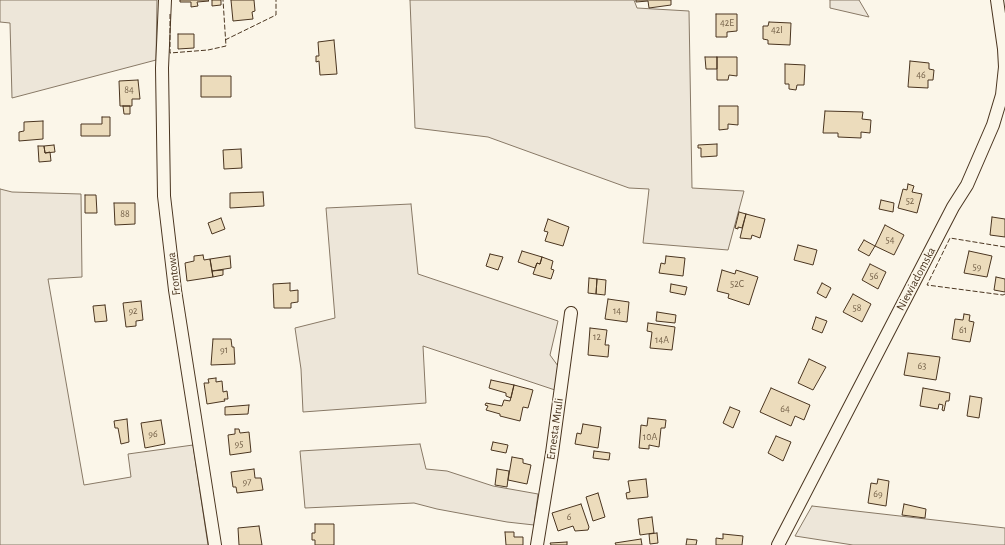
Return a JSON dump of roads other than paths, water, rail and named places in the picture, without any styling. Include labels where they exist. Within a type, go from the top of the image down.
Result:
[{"type":"street","name":"Frontowa","points":[[164,0],[162,68],[164,196],[175,290],[215,545]]},
{"type":"street","name":"Niewiadomska","points":[[778,545],[953,208],[967,185],[993,125],[1002,95],[1005,67],[997,0]]},
{"type":"street","name":"Ernesta Mruli","points":[[536,545],[552,453],[571,313]]}]
